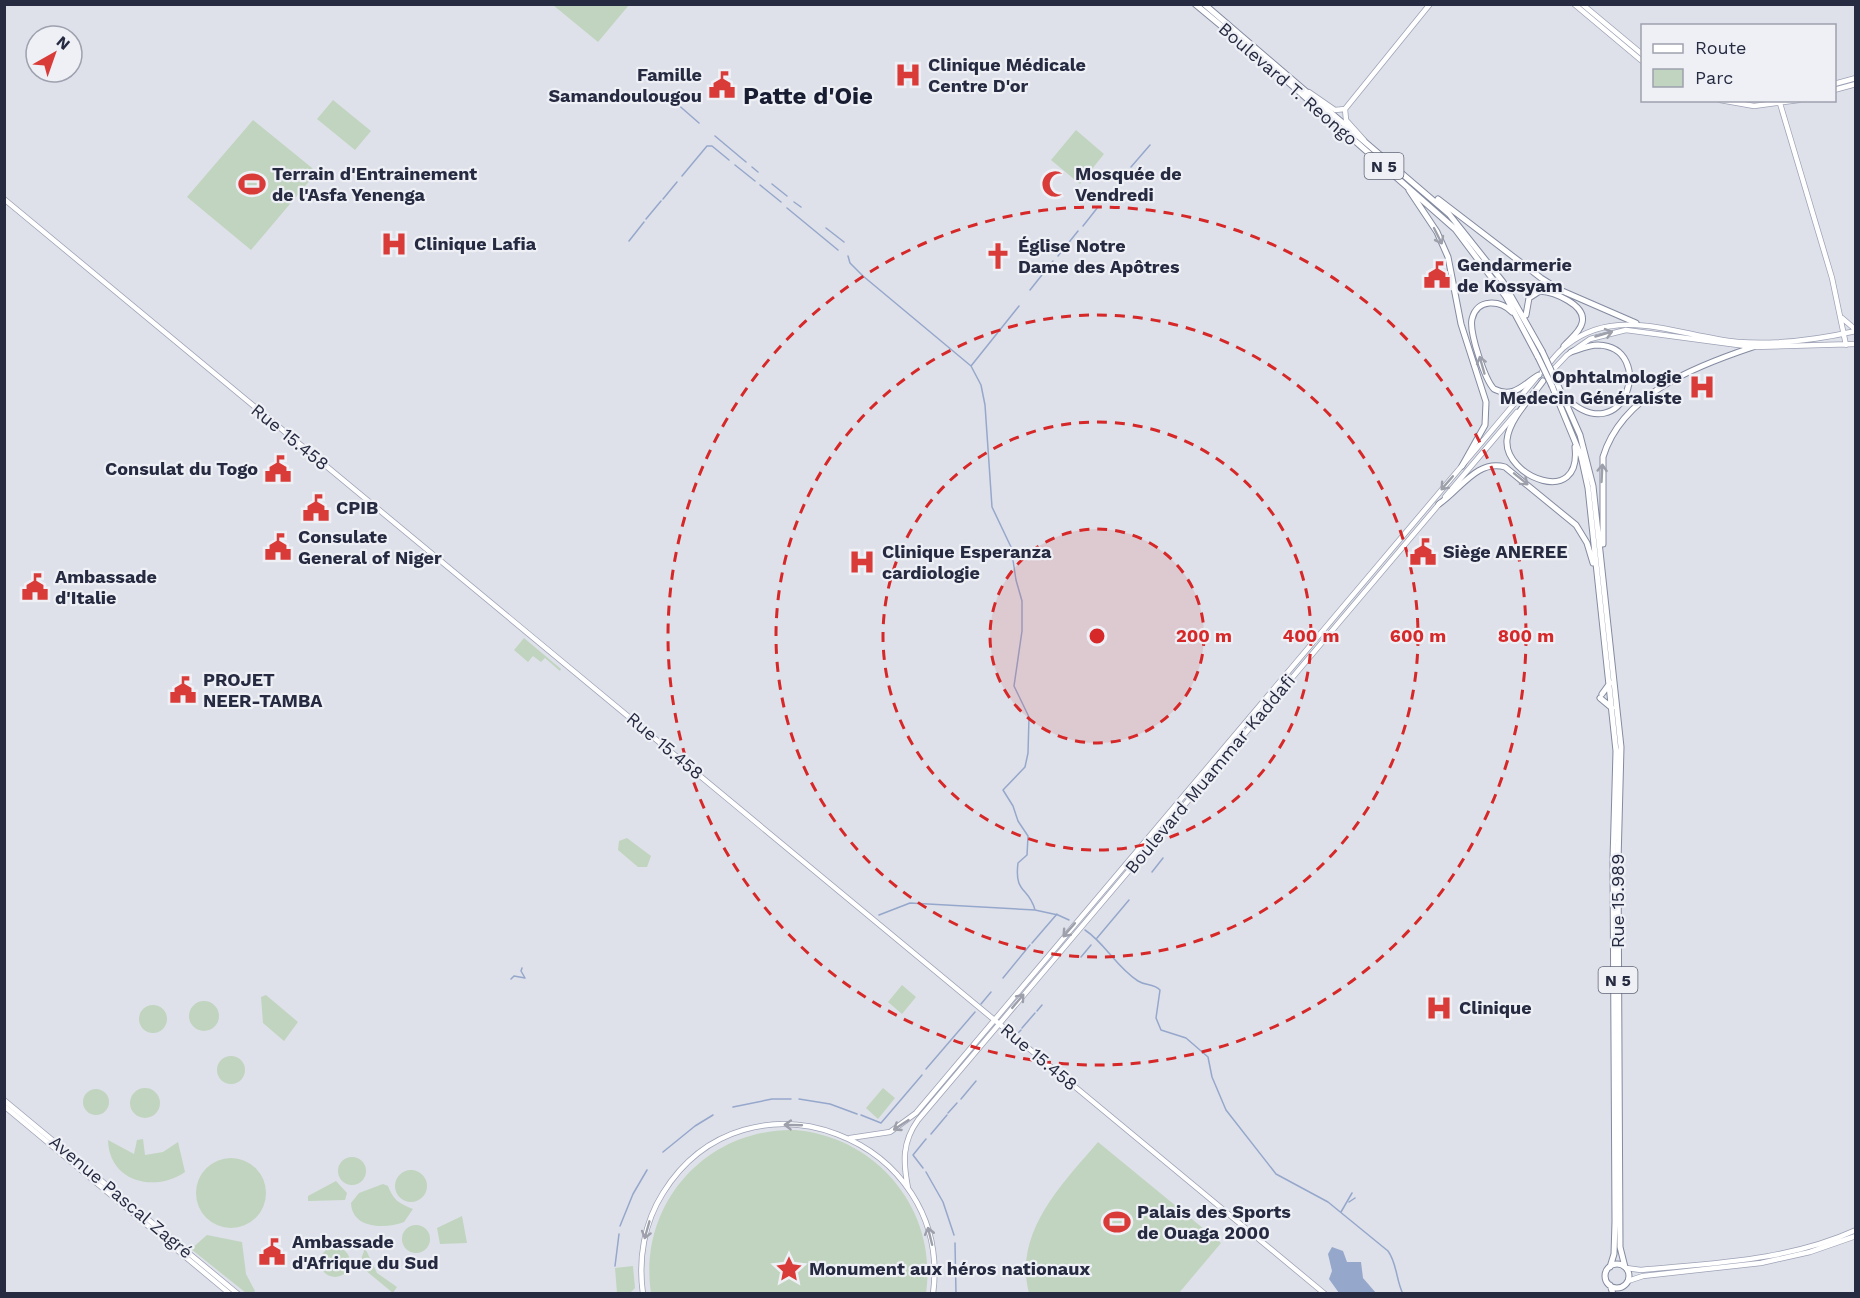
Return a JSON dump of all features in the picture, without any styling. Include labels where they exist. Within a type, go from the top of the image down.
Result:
[{"type":"highway","name":"Boulevard T. Reongo","points":[[1195,4],[1408,186],[1464,240],[1524,322],[1554,384]]},
{"type":"highway","name":"N 5","points":[[1204,4],[1365,143],[1417,184],[1472,239],[1503,282],[1542,351],[1571,428],[1588,488],[1599,572],[1613,711],[1616,772],[1613,860],[1615,1221],[1614,1254],[1610,1267]]},
{"type":"highway","points":[[1417,184],[1523,267],[1560,290],[1636,323]]},
{"type":"highway","points":[[1408,186],[1437,232],[1448,257],[1461,324],[1486,402],[1485,425],[1462,466]]},
{"type":"highway","points":[[1524,322],[1527,304],[1535,292],[1549,293],[1575,306],[1581,311],[1582,322],[1564,346]]},
{"type":"highway","points":[[1524,322],[1501,303],[1486,303],[1476,311],[1472,324],[1486,378],[1494,389],[1508,393],[1517,391],[1539,375]]},
{"type":"highway","points":[[1562,393],[1575,406],[1596,414],[1608,412],[1617,407],[1625,399],[1630,388],[1628,366],[1615,351],[1598,345],[1571,352]]},
{"type":"highway","points":[[1599,572],[1603,457],[1612,432],[1629,411],[1660,389],[1717,359],[1753,347]]},
{"type":"highway","points":[[1543,381],[1513,424],[1507,439],[1508,450],[1539,482],[1561,480],[1567,477],[1575,462],[1571,428]]},
{"type":"highway","name":"N 5","points":[[1554,384],[1562,393],[1587,457],[1596,503],[1599,572]]},
{"type":"highway","points":[[1439,504],[1481,469],[1493,465],[1505,467],[1576,525],[1587,543],[1599,572]]},
{"type":"highway","name":"Rue 15.989","points":[[1599,572],[1621,758],[1618,862],[1620,1247],[1625,1267]]},
{"type":"highway","points":[[1610,683],[1601,696],[1613,711]]},
{"type":"highway","points":[[1613,1293],[1606,1274],[1610,1267],[1616,1264],[1625,1267],[1629,1274],[1622,1293]]},
{"type":"highway","points":[[1610,1285],[1618,1288],[1627,1283]]},
{"type":"main road","points":[[1365,143],[1346,120],[1345,109],[1430,4]]},
{"type":"main road","points":[[1574,4],[1641,60]]},
{"type":"main road","points":[[1582,4],[1641,53]]},
{"type":"main road","points":[[1836,83],[1856,78]]},
{"type":"main road","points":[[1836,89],[1856,84]]},
{"type":"main road","points":[[1307,91],[1335,110],[1345,109]]},
{"type":"main road","points":[[1731,102],[1754,106],[1779,102],[1842,318],[1846,345]]},
{"type":"main road","name":"Rue 15.458","points":[[4,200],[1324,1293]]},
{"type":"main road","points":[[1842,318],[1856,330]]},
{"type":"main road","points":[[1636,323],[1689,336],[1739,342],[1805,341],[1856,330]]},
{"type":"main road","name":"Boulevard Muammar Kaddafi","points":[[850,1138],[884,1133],[905,1123],[1564,346],[1588,332],[1618,324],[1636,323]]},
{"type":"main road","name":"Boulevard Muammar Kaddafi","points":[[908,1188],[903,1156],[914,1125],[1543,381],[1571,352],[1600,335],[1626,330],[1642,330],[1696,341],[1753,347]]},
{"type":"main road","points":[[1753,347],[1856,344]]},
{"type":"main road","name":"Avenue Pascal Zagré","points":[[4,1100],[238,1293]]},
{"type":"main road","name":"Avenue Pascal Zagré","points":[[4,1106],[230,1293]]},
{"type":"main road","points":[[643,1293],[642,1255],[651,1218],[670,1182],[699,1153],[735,1133],[771,1125],[814,1127],[850,1138],[882,1159],[908,1188],[921,1209],[932,1243],[933,1293]]},
{"type":"main road","points":[[1625,1267],[1641,1270],[1762,1258],[1808,1248],[1856,1230]]},
{"type":"main road","points":[[1627,1283],[1643,1276],[1788,1258],[1856,1236]]},
{"type":"green space","points":[[553,5],[629,5],[598,42]]},
{"type":"green space","points":[[333,100],[371,131],[355,150],[317,119]]},
{"type":"green space","name":"Terrain d'Entrainement de l'Asfa Yenenga","points":[[253,120],[317,172],[251,250],[187,197]]},
{"type":"green space","points":[[1076,130],[1104,154],[1080,184],[1051,160]]},
{"type":"green space","points":[[524,638],[561,669],[560,671],[545,658],[541,662],[533,656],[528,662],[514,650]]},
{"type":"green space","points":[[627,838],[651,856],[647,867],[638,867],[618,850],[619,841]]},
{"type":"green space","points":[[902,985],[916,997],[902,1014],[888,1002]]},
{"type":"green space","points":[[266,995],[298,1022],[284,1041],[263,1023],[261,997]]},
{"type":"green space","points":[[204,1001],[215,1005],[219,1016],[215,1027],[204,1031],[193,1027],[189,1016],[193,1005]]},
{"type":"green space","points":[[153,1005],[163,1009],[167,1019],[163,1029],[153,1033],[143,1029],[139,1019],[143,1009]]},
{"type":"green space","points":[[231,1056],[241,1060],[245,1070],[241,1080],[231,1084],[221,1080],[217,1070],[221,1060]]},
{"type":"green space","points":[[145,1088],[155,1093],[160,1103],[155,1113],[145,1118],[135,1113],[130,1103],[135,1093]]},
{"type":"green space","points":[[883,1088],[895,1098],[878,1119],[866,1108]]},
{"type":"green space","points":[[96,1089],[105,1093],[109,1102],[105,1111],[96,1115],[87,1111],[83,1102],[87,1093]]},
{"type":"green space","points":[[795,1130],[825,1136],[852,1147],[876,1163],[896,1183],[912,1207],[922,1234],[927,1263],[926,1293],[651,1293],[650,1261],[655,1230],[667,1202],[684,1178],[706,1157],[733,1142],[762,1133]]},
{"type":"green space","points":[[143,1139],[145,1155],[163,1152],[178,1142],[185,1172],[160,1182],[136,1180],[125,1174],[116,1166],[110,1154],[108,1140],[134,1154],[137,1140]]},
{"type":"green space","name":"Palais des Sports de Ouaga 2000","points":[[1098,1142],[1221,1243],[1179,1293],[1029,1293],[1026,1271],[1028,1250],[1034,1230],[1056,1192]]},
{"type":"green space","points":[[352,1157],[362,1161],[366,1171],[362,1181],[352,1185],[342,1181],[338,1171],[342,1161]]},
{"type":"green space","points":[[238,1158],[251,1164],[260,1173],[264,1179],[266,1193],[264,1207],[256,1218],[245,1226],[224,1228],[206,1218],[198,1207],[196,1186],[206,1168],[217,1160]]},
{"type":"green space","points":[[411,1170],[422,1175],[427,1186],[422,1197],[411,1202],[400,1197],[395,1186],[400,1175]]},
{"type":"green space","points":[[336,1181],[347,1193],[345,1200],[308,1201],[308,1196]]},
{"type":"green space","points":[[383,1184],[388,1186],[398,1201],[413,1209],[404,1222],[388,1226],[371,1225],[357,1218],[353,1212],[351,1203],[359,1193]]},
{"type":"green space","points":[[462,1216],[467,1243],[440,1244],[437,1228]]},
{"type":"green space","points":[[416,1225],[426,1229],[430,1239],[426,1249],[416,1253],[406,1249],[402,1239],[406,1229]]},
{"type":"green space","points":[[207,1235],[242,1242],[246,1274],[255,1291],[253,1293],[246,1293],[191,1249]]},
{"type":"green space","points":[[335,1247],[341,1248],[349,1256],[349,1268],[341,1276],[335,1277],[329,1276],[321,1268],[320,1262],[321,1256],[329,1248]]},
{"type":"green space","points":[[365,1248],[377,1273],[397,1287],[393,1293],[359,1265]]},
{"type":"green space","points":[[633,1266],[635,1288],[631,1292],[617,1293],[615,1268]]},
{"type":"water","points":[[1332,1247],[1343,1251],[1347,1262],[1361,1262],[1363,1278],[1376,1293],[1339,1293],[1329,1279],[1332,1271],[1328,1254]]},
{"type":"waterway","points":[[675,102],[699,123]]},
{"type":"waterway","points":[[715,136],[746,162]]},
{"type":"waterway","points":[[1131,167],[1150,145]]},
{"type":"waterway","points":[[682,176],[707,146],[712,146],[729,160]]},
{"type":"waterway","points":[[735,165],[755,181]]},
{"type":"waterway","points":[[752,167],[758,172]]},
{"type":"waterway","points":[[1122,178],[1126,174]]},
{"type":"waterway","points":[[663,199],[677,182]]},
{"type":"waterway","points":[[772,184],[787,196]]},
{"type":"waterway","points":[[760,185],[781,202]]},
{"type":"waterway","points":[[1104,200],[1107,196]]},
{"type":"waterway","points":[[646,219],[661,201]]},
{"type":"waterway","points":[[794,202],[801,207]]},
{"type":"waterway","points":[[1083,226],[1098,207]]},
{"type":"waterway","points":[[787,208],[838,250]]},
{"type":"waterway","points":[[629,241],[644,222]]},
{"type":"waterway","points":[[826,228],[844,242]]},
{"type":"waterway","points":[[1058,256],[1078,231]]},
{"type":"waterway","points":[[848,256],[850,263],[863,276],[971,366],[981,385],[985,405],[992,507],[1011,547],[1022,601],[1022,631],[1014,686],[1029,717],[1028,753],[1025,767],[1003,790],[1028,836],[1027,855],[1018,863],[1017,873],[1020,885],[1035,910]]},
{"type":"waterway","points":[[1030,290],[1053,261]]},
{"type":"waterway","points":[[971,366],[1019,306]]},
{"type":"waterway","points":[[1152,872],[1163,858]]},
{"type":"waterway","points":[[1097,938],[1129,900]]},
{"type":"waterway","points":[[879,915],[910,903],[1035,910],[1069,920]]},
{"type":"waterway","points":[[1032,943],[1057,914]]},
{"type":"waterway","points":[[1085,930],[1099,941],[1130,975],[1141,983],[1155,986],[1160,990],[1156,1018],[1161,1030],[1186,1038],[1208,1057],[1212,1077],[1226,1110],[1276,1174],[1328,1202],[1388,1251],[1403,1294]]},
{"type":"waterway","points":[[1003,978],[1030,945]]},
{"type":"waterway","points":[[1081,957],[1091,945]]},
{"type":"waterway","points":[[511,979],[514,976],[525,978],[521,971],[522,968]]},
{"type":"waterway","points":[[981,1004],[991,992]]},
{"type":"waterway","points":[[1037,1011],[1042,1005]]},
{"type":"waterway","points":[[926,1069],[975,1012]]},
{"type":"waterway","points":[[1022,1028],[1035,1013]]},
{"type":"waterway","points":[[1016,1035],[1021,1030]]},
{"type":"waterway","points":[[861,1115],[881,1123],[922,1075]]},
{"type":"waterway","points":[[961,1099],[976,1081]]},
{"type":"waterway","points":[[733,1107],[772,1099],[791,1099]]},
{"type":"waterway","points":[[799,1099],[830,1104],[857,1114]]},
{"type":"waterway","points":[[948,1113],[957,1103]]},
{"type":"waterway","points":[[663,1152],[695,1126],[713,1115]]},
{"type":"waterway","points":[[931,1134],[947,1115]]},
{"type":"waterway","points":[[923,1168],[913,1155],[926,1139]]},
{"type":"waterway","points":[[620,1226],[633,1194],[647,1170]]},
{"type":"waterway","points":[[926,1172],[943,1202],[954,1235]]},
{"type":"waterway","points":[[1341,1212],[1352,1193]]},
{"type":"waterway","points":[[1349,1202],[1355,1198]]},
{"type":"waterway","points":[[615,1266],[619,1234]]},
{"type":"waterway","points":[[955,1243],[956,1294]]},
{"type":"place","name":"Clinique Médicale Centre D'or","points":[[908,75]]},
{"type":"place","name":"Famille Samandoulougou","points":[[722,85]]},
{"type":"place","name":"Terrain d'Entrainement de l'Asfa Yenenga","points":[[252,184]]},
{"type":"place","name":"Mosquée de Vendredi","points":[[1055,184]]},
{"type":"place","name":"Clinique Lafia","points":[[394,244]]},
{"type":"place","name":"Église Notre Dame des Apôtres","points":[[998,256]]},
{"type":"place","name":"Gendarmerie de Kossyam","points":[[1437,275]]},
{"type":"place","name":"Ophtalmologie Medecin Généraliste","points":[[1702,387]]},
{"type":"place","name":"Consulat du Togo","points":[[278,469]]},
{"type":"place","name":"CPIB","points":[[316,508]]},
{"type":"place","name":"Consulate General of Niger","points":[[278,547]]},
{"type":"place","name":"Siège ANEREE","points":[[1423,552]]},
{"type":"place","name":"Clinique Esperanza cardiologie","points":[[862,562]]},
{"type":"place","name":"Ambassade d'Italie","points":[[35,587]]},
{"type":"place","name":"PROJET NEER-TAMBA","points":[[183,690]]},
{"type":"place","name":"Clinique","points":[[1439,1008]]},
{"type":"place","name":"Palais des Sports de Ouaga 2000","points":[[1117,1222]]},
{"type":"place","name":"Ambassade d'Afrique du Sud","points":[[272,1252]]},
{"type":"place","name":"Monument aux héros nationaux","points":[[789,1269]]},
{"type":"district","name":"Patte d'Oie","points":[[808,96]]}]
